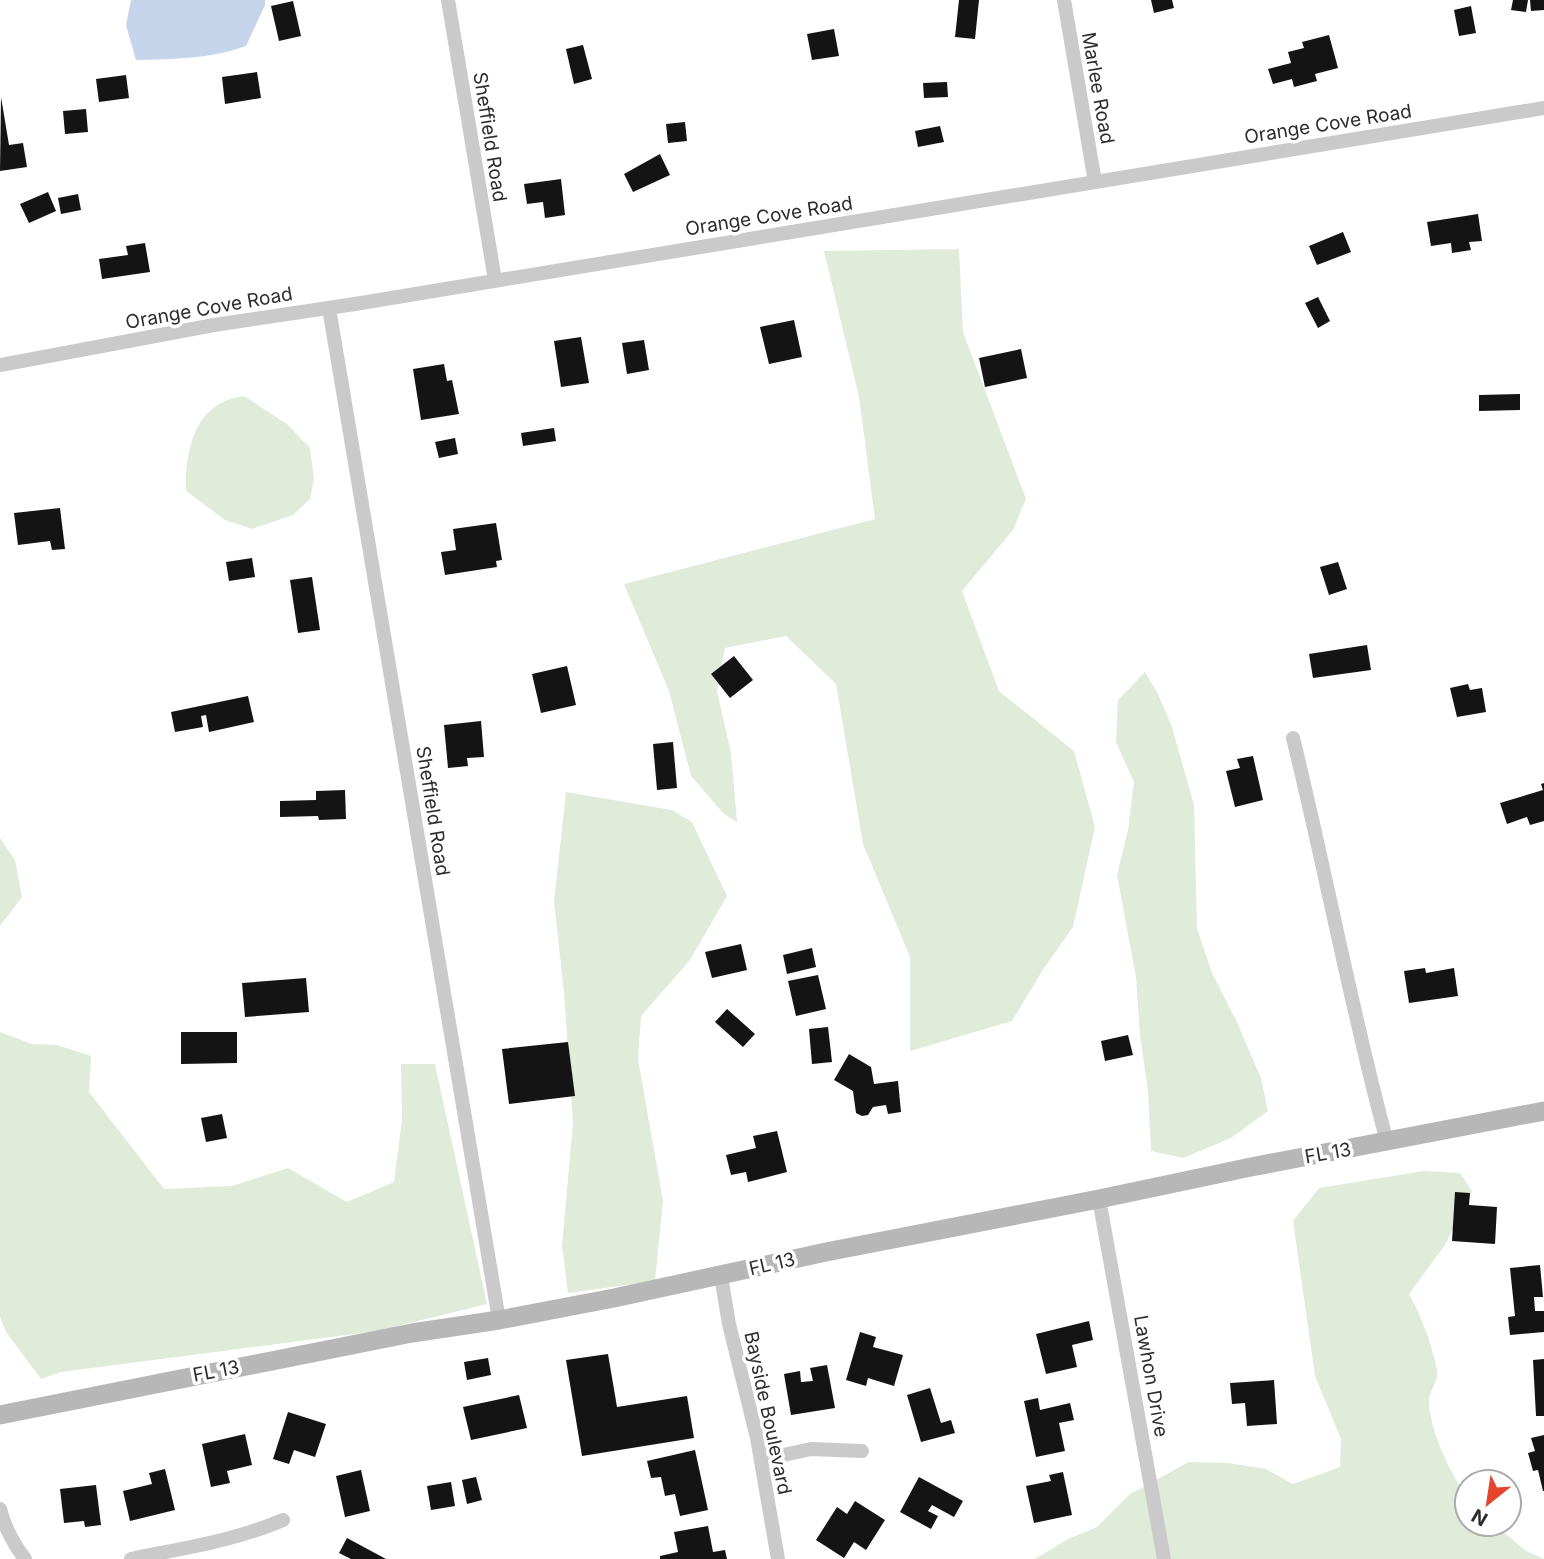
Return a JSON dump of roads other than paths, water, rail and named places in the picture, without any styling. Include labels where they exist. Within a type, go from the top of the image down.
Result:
[{"type":"main road","name":"FL 13","points":[[0,1415],[412,1333],[499,1320],[721,1276],[826,1252],[1544,1111]]},
{"type":"street","name":"Sheffield Road","points":[[448,0],[495,280]]},
{"type":"street","name":"Marlee Road","points":[[1064,0],[1095,182]]},
{"type":"street","name":"Orange Cove Road","points":[[0,365],[214,326],[1544,108]]},
{"type":"street","name":"Sheffield Road","points":[[329,308],[499,1320]]},
{"type":"street","points":[[1293,738],[1319,843],[1368,1070],[1387,1142]]},
{"type":"street","name":"Lawhon Drive","points":[[1098,1199],[1164,1559]]},
{"type":"street","name":"Bayside Boulevard","points":[[721,1276],[729,1324],[761,1460],[778,1559]]},
{"type":"street","points":[[761,1460],[811,1449],[862,1451]]},
{"type":"street","points":[[0,1509],[5,1528],[25,1559]]},
{"type":"street","points":[[131,1559],[211,1544],[257,1531],[283,1520]]},
{"type":"water","points":[[131,0],[265,0],[265,5],[246,46],[205,56],[136,60],[126,25]]}]
